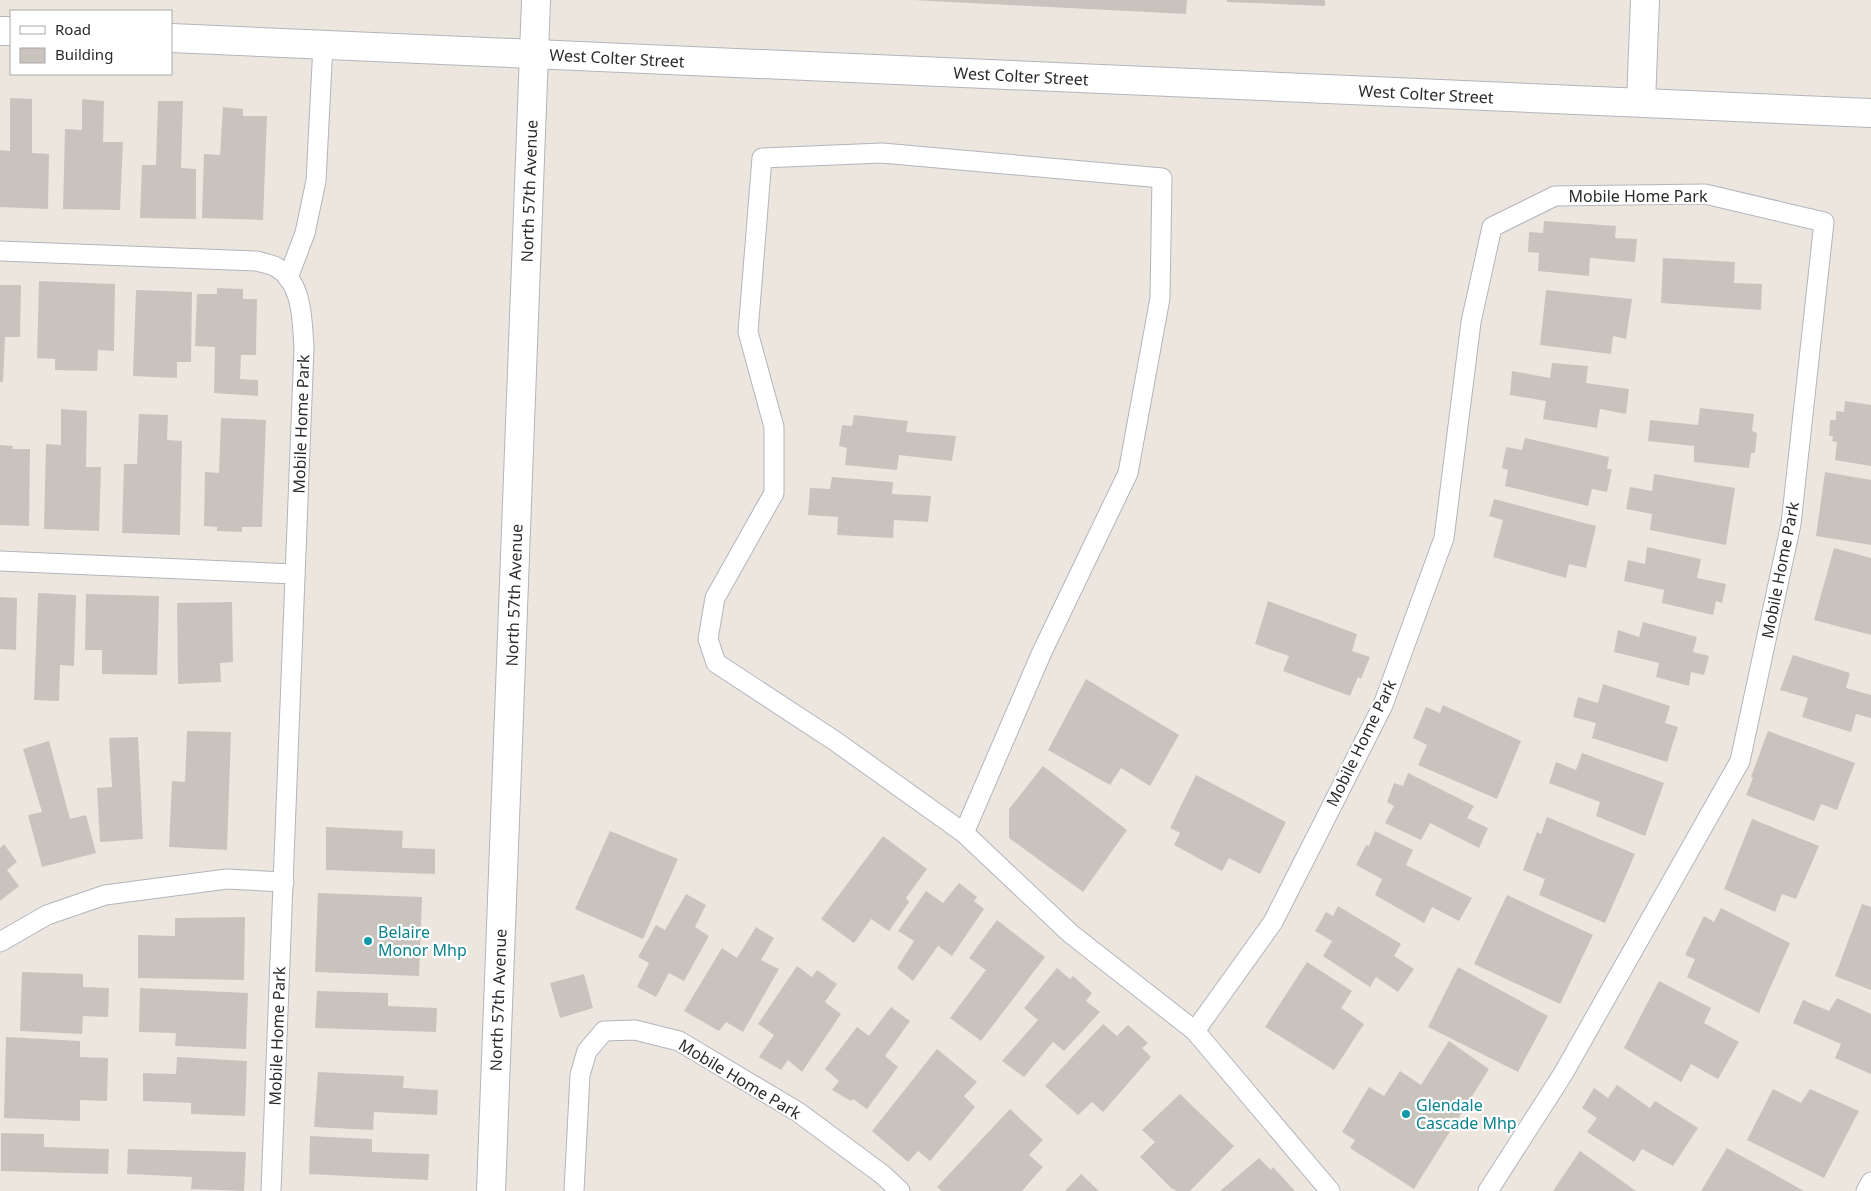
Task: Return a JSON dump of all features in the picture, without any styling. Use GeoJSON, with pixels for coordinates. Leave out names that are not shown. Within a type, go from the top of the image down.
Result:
{"type":"FeatureCollection","features":[{"type":"Feature","properties":{"kind":"street","name":"North 57th Avenue"},"geometry":{"type":"LineString","coordinates":[[491,1191],[536,0]]}},
{"type":"Feature","properties":{"kind":"street"},"geometry":{"type":"LineString","coordinates":[[1641,102],[1645,0]]}},
{"type":"Feature","properties":{"kind":"street","name":"West Colter Street"},"geometry":{"type":"LineString","coordinates":[[172,38],[1871,112]]}},
{"type":"Feature","properties":{"kind":"lane"},"geometry":{"type":"LineString","coordinates":[[288,278],[305,233],[316,180],[322,45]]}},
{"type":"Feature","properties":{"kind":"lane"},"geometry":{"type":"LineString","coordinates":[[964,833],[1042,652],[1128,473],[1160,298],[1162,178],[882,153],[762,158],[748,332],[774,427],[774,493],[715,598],[708,639],[716,663],[835,741],[964,833],[1071,934],[1195,1031],[1330,1191]]}},
{"type":"Feature","properties":{"kind":"lane","name":"Mobile Home Park"},"geometry":{"type":"LineString","coordinates":[[1195,1031],[1273,922],[1384,704],[1444,538],[1471,322],[1492,227],[1555,196],[1705,194],[1824,222],[1791,524],[1740,761],[1563,1074],[1488,1191]]}},
{"type":"Feature","properties":{"kind":"lane","name":"Mobile Home Park"},"geometry":{"type":"LineString","coordinates":[[0,251],[257,261],[276,267],[288,278],[300,300],[304,347],[271,1191]]}},
{"type":"Feature","properties":{"kind":"lane"},"geometry":{"type":"LineString","coordinates":[[0,561],[296,574]]}},
{"type":"Feature","properties":{"kind":"lane"},"geometry":{"type":"LineString","coordinates":[[0,942],[47,915],[105,895],[227,879],[284,882]]}},
{"type":"Feature","properties":{"kind":"lane","name":"Mobile Home Park"},"geometry":{"type":"LineString","coordinates":[[574,1191],[580,1075],[587,1051],[604,1031],[635,1030],[679,1041],[798,1112],[882,1175],[900,1191]]}},
{"type":"Feature","properties":{"kind":"lane"},"geometry":{"type":"LineString","coordinates":[[1866,1191],[1871,1182]]}},
{"type":"Feature","properties":{"kind":"building"},"geometry":{"type":"Polygon","coordinates":[[[913,0],[1187,0],[1186,14],[913,0]]]}},
{"type":"Feature","properties":{"kind":"building"},"geometry":{"type":"Polygon","coordinates":[[[1227,0],[1325,0],[1325,6],[1227,2],[1227,0]]]}},
{"type":"Feature","properties":{"kind":"building"},"geometry":{"type":"Polygon","coordinates":[[[10,98],[32,99],[32,153],[49,154],[48,209],[0,207],[0,150],[10,151],[10,98]]]}},
{"type":"Feature","properties":{"kind":"building"},"geometry":{"type":"Polygon","coordinates":[[[82,99],[104,101],[103,142],[123,142],[120,210],[63,209],[65,129],[82,130],[82,99]]]}},
{"type":"Feature","properties":{"kind":"building"},"geometry":{"type":"Polygon","coordinates":[[[158,101],[183,101],[181,168],[196,169],[196,219],[140,218],[142,165],[156,165],[158,101]]]}},
{"type":"Feature","properties":{"kind":"building"},"geometry":{"type":"Polygon","coordinates":[[[223,107],[243,109],[243,116],[267,116],[263,220],[202,218],[204,154],[220,155],[223,107]]]}},
{"type":"Feature","properties":{"kind":"building"},"geometry":{"type":"Polygon","coordinates":[[[1544,221],[1616,226],[1615,238],[1637,239],[1635,262],[1590,258],[1589,276],[1538,271],[1539,253],[1528,252],[1529,232],[1543,233],[1544,221]]]}},
{"type":"Feature","properties":{"kind":"building"},"geometry":{"type":"Polygon","coordinates":[[[1663,258],[1735,262],[1734,283],[1762,284],[1761,310],[1661,303],[1663,258]]]}},
{"type":"Feature","properties":{"kind":"building"},"geometry":{"type":"Polygon","coordinates":[[[39,281],[115,284],[114,351],[98,350],[97,371],[55,370],[55,359],[37,358],[39,281]]]}},
{"type":"Feature","properties":{"kind":"building"},"geometry":{"type":"Polygon","coordinates":[[[0,285],[21,285],[20,337],[5,337],[3,382],[0,382],[0,285]]]}},
{"type":"Feature","properties":{"kind":"building"},"geometry":{"type":"Polygon","coordinates":[[[217,288],[243,289],[243,299],[257,299],[256,355],[241,355],[240,379],[258,380],[258,396],[214,393],[215,347],[195,346],[197,294],[217,294],[217,288]]]}},
{"type":"Feature","properties":{"kind":"building"},"geometry":{"type":"Polygon","coordinates":[[[136,290],[192,292],[191,362],[177,362],[177,378],[133,376],[136,290]]]}},
{"type":"Feature","properties":{"kind":"building"},"geometry":{"type":"Polygon","coordinates":[[[1546,290],[1632,299],[1626,339],[1613,336],[1611,354],[1540,345],[1546,290]]]}},
{"type":"Feature","properties":{"kind":"building"},"geometry":{"type":"Polygon","coordinates":[[[1552,363],[1588,366],[1586,383],[1629,389],[1626,414],[1600,409],[1597,428],[1543,419],[1546,401],[1510,395],[1512,371],[1550,378],[1552,363]]]}},
{"type":"Feature","properties":{"kind":"building"},"geometry":{"type":"Polygon","coordinates":[[[1845,401],[1871,405],[1871,466],[1835,460],[1837,442],[1832,441],[1833,436],[1829,436],[1830,420],[1836,420],[1836,411],[1844,412],[1845,401]]]}},
{"type":"Feature","properties":{"kind":"building"},"geometry":{"type":"Polygon","coordinates":[[[1700,408],[1754,414],[1752,431],[1757,433],[1755,453],[1751,453],[1749,468],[1694,462],[1694,446],[1648,441],[1650,420],[1698,425],[1700,408]]]}},
{"type":"Feature","properties":{"kind":"building"},"geometry":{"type":"Polygon","coordinates":[[[61,409],[87,411],[86,467],[101,467],[99,531],[44,529],[46,444],[61,445],[61,409]]]}},
{"type":"Feature","properties":{"kind":"building"},"geometry":{"type":"Polygon","coordinates":[[[139,414],[168,415],[167,440],[182,441],[180,535],[122,533],[124,464],[137,464],[139,414]]]}},
{"type":"Feature","properties":{"kind":"building"},"geometry":{"type":"Polygon","coordinates":[[[854,415],[908,421],[906,432],[956,436],[952,461],[899,455],[897,470],[845,465],[847,448],[839,446],[842,425],[852,426],[854,415]]]}},
{"type":"Feature","properties":{"kind":"building"},"geometry":{"type":"Polygon","coordinates":[[[221,418],[266,420],[262,527],[242,527],[242,532],[217,531],[217,527],[204,526],[205,472],[219,473],[221,418]]]}},
{"type":"Feature","properties":{"kind":"building"},"geometry":{"type":"Polygon","coordinates":[[[1525,438],[1609,457],[1607,469],[1612,469],[1607,492],[1592,489],[1588,506],[1505,486],[1508,470],[1502,468],[1506,447],[1522,450],[1525,438]]]}},
{"type":"Feature","properties":{"kind":"building"},"geometry":{"type":"Polygon","coordinates":[[[0,445],[13,446],[12,449],[30,449],[29,526],[0,525],[0,445]]]}},
{"type":"Feature","properties":{"kind":"building"},"geometry":{"type":"Polygon","coordinates":[[[1825,472],[1871,480],[1871,545],[1816,536],[1825,472]]]}},
{"type":"Feature","properties":{"kind":"building"},"geometry":{"type":"Polygon","coordinates":[[[1654,474],[1735,488],[1726,545],[1650,530],[1652,514],[1626,509],[1630,487],[1652,491],[1654,474]]]}},
{"type":"Feature","properties":{"kind":"building"},"geometry":{"type":"Polygon","coordinates":[[[832,477],[893,482],[892,494],[931,496],[928,522],[894,520],[893,538],[837,535],[838,517],[808,515],[810,488],[830,489],[832,477]]]}},
{"type":"Feature","properties":{"kind":"building"},"geometry":{"type":"Polygon","coordinates":[[[1494,499],[1596,526],[1586,568],[1569,564],[1566,578],[1493,557],[1503,520],[1489,516],[1494,499]]]}},
{"type":"Feature","properties":{"kind":"building"},"geometry":{"type":"Polygon","coordinates":[[[1647,547],[1701,559],[1697,578],[1726,584],[1722,603],[1716,601],[1713,615],[1662,603],[1664,590],[1624,581],[1628,560],[1645,564],[1647,547]]]}},
{"type":"Feature","properties":{"kind":"building"},"geometry":{"type":"Polygon","coordinates":[[[1834,548],[1871,558],[1871,635],[1814,620],[1834,548]]]}},
{"type":"Feature","properties":{"kind":"building"},"geometry":{"type":"Polygon","coordinates":[[[38,593],[76,595],[74,666],[60,665],[59,701],[34,700],[38,593]]]}},
{"type":"Feature","properties":{"kind":"building"},"geometry":{"type":"Polygon","coordinates":[[[86,594],[159,596],[157,675],[102,674],[102,650],[85,650],[86,594]]]}},
{"type":"Feature","properties":{"kind":"building"},"geometry":{"type":"Polygon","coordinates":[[[0,597],[17,598],[16,650],[0,649],[0,597]]]}},
{"type":"Feature","properties":{"kind":"building"},"geometry":{"type":"Polygon","coordinates":[[[1268,601],[1357,634],[1352,651],[1370,657],[1361,679],[1358,677],[1350,696],[1283,671],[1289,656],[1255,644],[1268,601]]]}},
{"type":"Feature","properties":{"kind":"building"},"geometry":{"type":"Polygon","coordinates":[[[232,602],[233,662],[220,663],[221,682],[178,684],[177,603],[232,602]]]}},
{"type":"Feature","properties":{"kind":"building"},"geometry":{"type":"Polygon","coordinates":[[[1643,622],[1697,637],[1693,652],[1709,656],[1704,675],[1691,672],[1689,686],[1656,677],[1659,663],[1614,652],[1618,630],[1639,637],[1643,622]]]}},
{"type":"Feature","properties":{"kind":"building"},"geometry":{"type":"Polygon","coordinates":[[[1793,655],[1850,673],[1846,688],[1871,695],[1871,718],[1856,714],[1851,732],[1802,717],[1808,698],[1780,690],[1793,655]]]}},
{"type":"Feature","properties":{"kind":"building"},"geometry":{"type":"Polygon","coordinates":[[[1086,679],[1179,735],[1150,786],[1121,768],[1110,785],[1048,750],[1086,679]]]}},
{"type":"Feature","properties":{"kind":"building"},"geometry":{"type":"Polygon","coordinates":[[[1603,684],[1670,706],[1665,723],[1678,727],[1667,762],[1592,738],[1596,723],[1573,717],[1578,697],[1598,703],[1603,684]]]}},
{"type":"Feature","properties":{"kind":"building"},"geometry":{"type":"Polygon","coordinates":[[[1443,705],[1521,741],[1497,799],[1418,765],[1427,745],[1413,738],[1426,707],[1440,713],[1443,705]]]}},
{"type":"Feature","properties":{"kind":"building"},"geometry":{"type":"Polygon","coordinates":[[[187,731],[231,732],[227,850],[169,847],[172,781],[185,782],[187,731]]]}},
{"type":"Feature","properties":{"kind":"building"},"geometry":{"type":"Polygon","coordinates":[[[1768,731],[1855,763],[1837,810],[1821,804],[1814,821],[1746,795],[1768,731]]]}},
{"type":"Feature","properties":{"kind":"building"},"geometry":{"type":"Polygon","coordinates":[[[138,737],[143,839],[100,842],[97,788],[112,787],[109,738],[138,737]]]}},
{"type":"Feature","properties":{"kind":"building"},"geometry":{"type":"Polygon","coordinates":[[[49,741],[70,819],[86,815],[96,853],[42,867],[28,815],[42,812],[23,749],[49,741]]]}},
{"type":"Feature","properties":{"kind":"building"},"geometry":{"type":"Polygon","coordinates":[[[1582,753],[1664,783],[1645,836],[1596,816],[1600,802],[1549,783],[1556,762],[1576,770],[1582,753]]]}},
{"type":"Feature","properties":{"kind":"building"},"geometry":{"type":"Polygon","coordinates":[[[1043,766],[1127,830],[1083,892],[1009,838],[1009,809],[1043,766]]]}},
{"type":"Feature","properties":{"kind":"building"},"geometry":{"type":"Polygon","coordinates":[[[1408,773],[1474,806],[1467,818],[1488,828],[1479,848],[1430,823],[1421,840],[1385,823],[1394,806],[1387,802],[1394,783],[1403,786],[1408,773]]]}},
{"type":"Feature","properties":{"kind":"building"},"geometry":{"type":"Polygon","coordinates":[[[1196,775],[1286,822],[1260,874],[1229,858],[1222,871],[1174,845],[1180,833],[1170,828],[1196,775]]]}},
{"type":"Feature","properties":{"kind":"building"},"geometry":{"type":"Polygon","coordinates":[[[1547,817],[1635,854],[1605,923],[1539,895],[1545,879],[1523,870],[1537,832],[1541,834],[1547,817]]]}},
{"type":"Feature","properties":{"kind":"building"},"geometry":{"type":"Polygon","coordinates":[[[1752,819],[1819,846],[1796,899],[1782,894],[1775,912],[1724,889],[1752,819]]]}},
{"type":"Feature","properties":{"kind":"building","name":"Belaire Monor Mhp"},"geometry":{"type":"Polygon","coordinates":[[[326,827],[403,831],[402,848],[435,849],[435,874],[326,870],[326,827]]]}},
{"type":"Feature","properties":{"kind":"building"},"geometry":{"type":"Polygon","coordinates":[[[610,831],[678,859],[643,939],[575,909],[610,831]]]}},
{"type":"Feature","properties":{"kind":"building"},"geometry":{"type":"Polygon","coordinates":[[[1375,831],[1413,850],[1406,865],[1472,898],[1459,921],[1432,907],[1424,923],[1375,895],[1382,879],[1356,865],[1366,845],[1369,846],[1375,831]]]}},
{"type":"Feature","properties":{"kind":"building"},"geometry":{"type":"Polygon","coordinates":[[[883,836],[927,869],[906,898],[909,902],[889,931],[871,919],[854,943],[821,919],[883,836]]]}},
{"type":"Feature","properties":{"kind":"building"},"geometry":{"type":"Polygon","coordinates":[[[4,844],[17,862],[7,870],[19,886],[0,901],[0,848],[4,844]]]}},
{"type":"Feature","properties":{"kind":"building"},"geometry":{"type":"Polygon","coordinates":[[[959,883],[977,897],[974,901],[984,909],[952,956],[938,946],[913,981],[897,968],[914,941],[898,931],[926,891],[943,903],[959,883]]]}},
{"type":"Feature","properties":{"kind":"building","name":"Belaire Monor Mhp"},"geometry":{"type":"Polygon","coordinates":[[[318,893],[422,897],[419,976],[315,972],[318,893]]]}},
{"type":"Feature","properties":{"kind":"building"},"geometry":{"type":"Polygon","coordinates":[[[686,894],[706,905],[695,927],[709,936],[684,981],[669,973],[656,997],[637,987],[649,963],[638,957],[656,925],[665,930],[686,894]]]}},
{"type":"Feature","properties":{"kind":"building"},"geometry":{"type":"Polygon","coordinates":[[[1507,895],[1593,935],[1560,1004],[1474,964],[1507,895]]]}},
{"type":"Feature","properties":{"kind":"building"},"geometry":{"type":"Polygon","coordinates":[[[1862,904],[1871,907],[1871,990],[1835,976],[1862,904]]]}},
{"type":"Feature","properties":{"kind":"building"},"geometry":{"type":"Polygon","coordinates":[[[1338,906],[1401,944],[1394,956],[1414,969],[1398,992],[1376,977],[1370,987],[1323,956],[1332,941],[1315,931],[1326,912],[1333,916],[1338,906]]]}},
{"type":"Feature","properties":{"kind":"building"},"geometry":{"type":"Polygon","coordinates":[[[1721,908],[1790,943],[1759,1013],[1687,977],[1695,959],[1685,955],[1704,916],[1714,922],[1721,908]]]}},
{"type":"Feature","properties":{"kind":"building"},"geometry":{"type":"Polygon","coordinates":[[[245,917],[244,980],[138,978],[138,935],[175,936],[175,918],[245,917]]]}},
{"type":"Feature","properties":{"kind":"building"},"geometry":{"type":"Polygon","coordinates":[[[997,920],[1045,957],[981,1041],[950,1018],[986,970],[969,958],[997,920]]]}},
{"type":"Feature","properties":{"kind":"building"},"geometry":{"type":"Polygon","coordinates":[[[756,927],[774,938],[761,960],[779,969],[743,1032],[726,1022],[719,1031],[684,1011],[722,948],[737,958],[756,927]]]}},
{"type":"Feature","properties":{"kind":"building"},"geometry":{"type":"Polygon","coordinates":[[[1307,962],[1352,991],[1341,1008],[1364,1024],[1334,1070],[1265,1027],[1307,962]]]}},
{"type":"Feature","properties":{"kind":"building"},"geometry":{"type":"Polygon","coordinates":[[[797,966],[812,977],[817,970],[837,984],[825,1002],[841,1014],[802,1072],[788,1060],[781,1070],[759,1057],[774,1035],[758,1024],[797,966]]]}},
{"type":"Feature","properties":{"kind":"building","name":"Glendale Cascade Mhp"},"geometry":{"type":"Polygon","coordinates":[[[1458,967],[1548,1016],[1518,1072],[1428,1027],[1458,967]]]}},
{"type":"Feature","properties":{"kind":"building"},"geometry":{"type":"Polygon","coordinates":[[[1057,968],[1070,979],[1073,976],[1092,993],[1086,1001],[1100,1012],[1064,1051],[1053,1042],[1024,1077],[1002,1061],[1038,1020],[1024,1008],[1057,968]]]}},
{"type":"Feature","properties":{"kind":"building"},"geometry":{"type":"Polygon","coordinates":[[[22,972],[83,974],[83,987],[109,988],[108,1017],[83,1016],[82,1034],[20,1031],[22,972]]]}},
{"type":"Feature","properties":{"kind":"building"},"geometry":{"type":"Polygon","coordinates":[[[584,974],[593,1008],[560,1018],[550,983],[584,974]]]}},
{"type":"Feature","properties":{"kind":"building"},"geometry":{"type":"Polygon","coordinates":[[[1659,981],[1711,1008],[1704,1023],[1739,1042],[1718,1079],[1691,1064],[1681,1082],[1624,1048],[1659,981]]]}},
{"type":"Feature","properties":{"kind":"building"},"geometry":{"type":"Polygon","coordinates":[[[140,988],[248,993],[246,1049],[175,1046],[176,1033],[139,1032],[140,988]]]}},
{"type":"Feature","properties":{"kind":"building","name":"Belaire Monor Mhp"},"geometry":{"type":"Polygon","coordinates":[[[317,991],[388,993],[388,1006],[437,1008],[436,1032],[315,1028],[317,991]]]}},
{"type":"Feature","properties":{"kind":"building"},"geometry":{"type":"Polygon","coordinates":[[[1837,998],[1871,1014],[1871,1074],[1835,1058],[1841,1044],[1793,1023],[1803,1000],[1829,1011],[1837,998]]]}},
{"type":"Feature","properties":{"kind":"building"},"geometry":{"type":"Polygon","coordinates":[[[891,1007],[910,1021],[885,1056],[898,1067],[867,1109],[853,1099],[851,1101],[832,1090],[839,1081],[825,1069],[857,1027],[869,1036],[891,1007]]]}},
{"type":"Feature","properties":{"kind":"building"},"geometry":{"type":"Polygon","coordinates":[[[1103,1024],[1117,1036],[1128,1025],[1148,1043],[1142,1048],[1151,1057],[1103,1112],[1092,1102],[1078,1115],[1045,1086],[1103,1024]]]}},
{"type":"Feature","properties":{"kind":"building"},"geometry":{"type":"Polygon","coordinates":[[[6,1037],[80,1041],[80,1057],[108,1058],[107,1101],[80,1100],[80,1121],[4,1118],[6,1037]]]}},
{"type":"Feature","properties":{"kind":"building","name":"Glendale Cascade Mhp"},"geometry":{"type":"Polygon","coordinates":[[[1449,1041],[1489,1069],[1414,1189],[1350,1148],[1355,1140],[1342,1132],[1369,1087],[1384,1096],[1400,1071],[1421,1085],[1449,1041]]]}},
{"type":"Feature","properties":{"kind":"building"},"geometry":{"type":"Polygon","coordinates":[[[937,1049],[977,1082],[964,1096],[975,1107],[930,1161],[918,1151],[908,1162],[872,1131],[937,1049]]]}},
{"type":"Feature","properties":{"kind":"building"},"geometry":{"type":"Polygon","coordinates":[[[177,1057],[247,1061],[245,1116],[191,1114],[191,1103],[143,1101],[143,1073],[176,1074],[177,1057]]]}},
{"type":"Feature","properties":{"kind":"building"},"geometry":{"type":"Polygon","coordinates":[[[318,1072],[404,1076],[403,1088],[438,1090],[437,1115],[374,1112],[373,1130],[314,1127],[318,1072]]]}},
{"type":"Feature","properties":{"kind":"building"},"geometry":{"type":"Polygon","coordinates":[[[1617,1085],[1650,1108],[1655,1101],[1698,1128],[1673,1166],[1642,1149],[1634,1162],[1587,1132],[1597,1118],[1582,1108],[1594,1088],[1608,1098],[1617,1085]]]}},
{"type":"Feature","properties":{"kind":"building"},"geometry":{"type":"Polygon","coordinates":[[[1773,1089],[1801,1103],[1810,1089],[1859,1111],[1824,1178],[1747,1140],[1773,1089]]]}},
{"type":"Feature","properties":{"kind":"building"},"geometry":{"type":"Polygon","coordinates":[[[1180,1094],[1234,1146],[1190,1191],[1177,1191],[1171,1188],[1140,1157],[1155,1142],[1142,1130],[1180,1094]]]}},
{"type":"Feature","properties":{"kind":"building"},"geometry":{"type":"Polygon","coordinates":[[[1010,1109],[1043,1140],[1029,1155],[1043,1167],[1022,1191],[942,1191],[937,1187],[1010,1109]]]}},
{"type":"Feature","properties":{"kind":"building"},"geometry":{"type":"Polygon","coordinates":[[[1,1133],[44,1134],[44,1147],[109,1149],[108,1174],[1,1171],[1,1133]]]}},
{"type":"Feature","properties":{"kind":"building"},"geometry":{"type":"Polygon","coordinates":[[[310,1136],[372,1139],[372,1152],[429,1154],[428,1180],[309,1174],[310,1136]]]}},
{"type":"Feature","properties":{"kind":"building"},"geometry":{"type":"Polygon","coordinates":[[[1727,1148],[1804,1191],[1701,1191],[1727,1148]]]}},
{"type":"Feature","properties":{"kind":"building"},"geometry":{"type":"Polygon","coordinates":[[[128,1149],[246,1152],[244,1191],[191,1189],[192,1177],[127,1174],[128,1149]]]}},
{"type":"Feature","properties":{"kind":"building"},"geometry":{"type":"Polygon","coordinates":[[[1580,1151],[1636,1191],[1553,1191],[1580,1151]]]}},
{"type":"Feature","properties":{"kind":"building"},"geometry":{"type":"Polygon","coordinates":[[[1259,1158],[1271,1170],[1273,1167],[1295,1191],[1220,1191],[1259,1158]]]}},
{"type":"Feature","properties":{"kind":"building"},"geometry":{"type":"Polygon","coordinates":[[[1081,1174],[1099,1191],[1065,1191],[1081,1174]]]}},
{"type":"Feature","properties":{"kind":"place","name":"Belaire Monor Mhp"},"geometry":{"type":"Point","coordinates":[368,941]}},
{"type":"Feature","properties":{"kind":"place","name":"Glendale Cascade Mhp"},"geometry":{"type":"Point","coordinates":[1406,1114]}}]}
